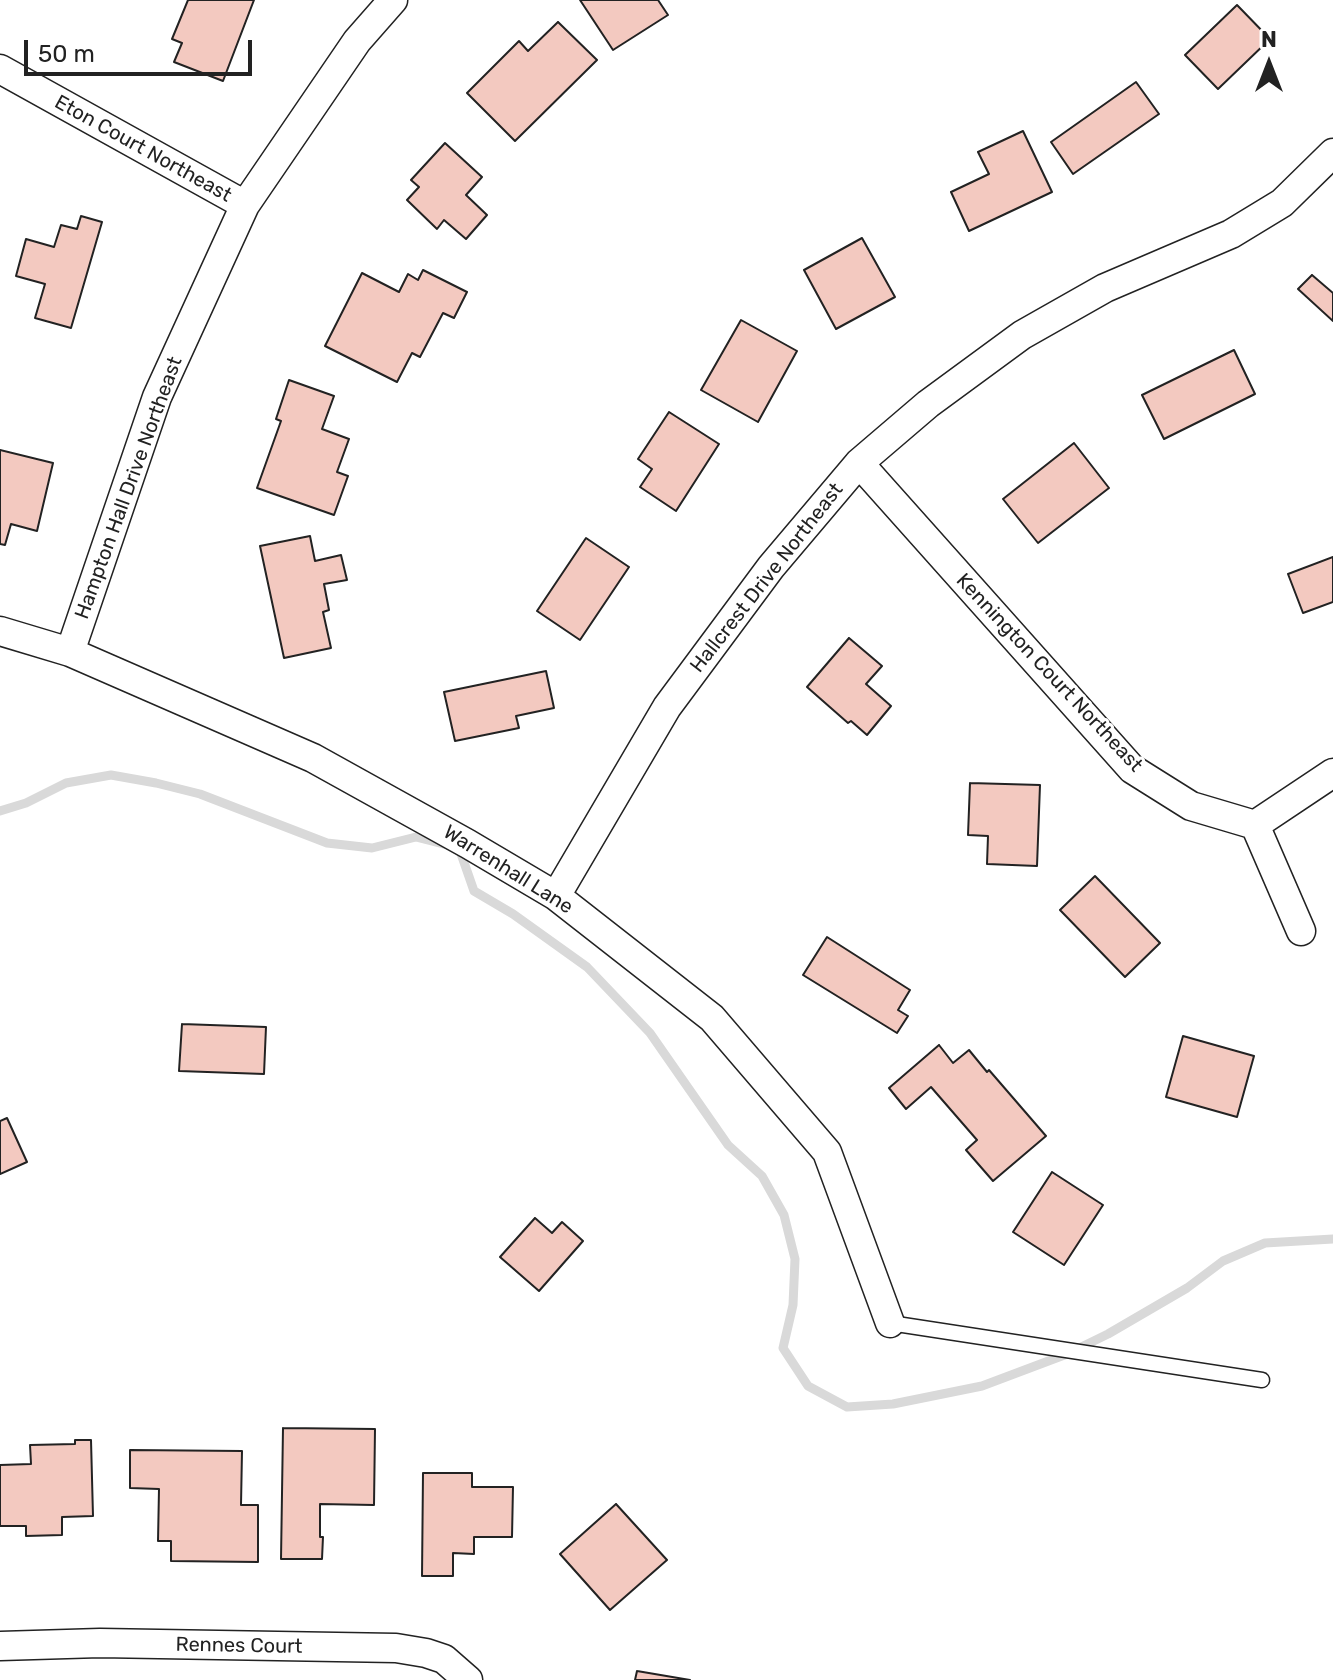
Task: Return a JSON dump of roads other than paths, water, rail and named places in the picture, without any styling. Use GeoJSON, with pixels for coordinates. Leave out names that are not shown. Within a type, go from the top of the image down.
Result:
{"type":"FeatureCollection","features":[{"type":"Feature","properties":{"kind":"street","name":"Hampton Hall Drive Northeast"},"geometry":{"type":"LineString","coordinates":[[70,652],[157,397],[245,205],[357,41],[393,0]]}},
{"type":"Feature","properties":{"kind":"street","name":"Eton Court Northeast"},"geometry":{"type":"LineString","coordinates":[[0,69],[245,205]]}},
{"type":"Feature","properties":{"kind":"street","name":"Hallcrest Drive Northeast"},"geometry":{"type":"LineString","coordinates":[[556,896],[667,707],[771,567],[859,463],[928,404],[1022,335],[1105,288],[1231,234],[1282,203],[1333,153]]}},
{"type":"Feature","properties":{"kind":"street","name":"Kennington Court Northeast"},"geometry":{"type":"LineString","coordinates":[[859,463],[1132,769],[1191,806],[1255,825]]}},
{"type":"Feature","properties":{"kind":"street","name":"Warrenhall Lane"},"geometry":{"type":"LineString","coordinates":[[0,631],[70,652],[313,758],[556,896],[712,1018],[827,1152],[890,1323]]}},
{"type":"Feature","properties":{"kind":"street"},"geometry":{"type":"LineString","coordinates":[[1301,931],[1255,825],[1333,773]]}},
{"type":"Feature","properties":{"kind":"street","name":"Rennes Court"},"geometry":{"type":"LineString","coordinates":[[0,1646],[100,1643],[410,1649],[444,1659],[468,1680]]}},
{"type":"Feature","properties":{"kind":"lane"},"geometry":{"type":"LineString","coordinates":[[890,1323],[1262,1380]]}},
{"type":"Feature","properties":{"kind":"waterway"},"geometry":{"type":"LineString","coordinates":[[0,811],[26,803],[66,783],[111,775],[200,794],[327,843],[372,848],[416,837],[459,848],[474,891],[513,914],[587,967],[650,1033],[728,1145],[762,1176],[784,1215],[795,1259],[793,1305],[783,1348],[808,1386],[847,1407],[893,1404],[982,1386],[1067,1354],[1108,1334],[1187,1288],[1223,1261],[1265,1243],[1333,1239]]}}]}
